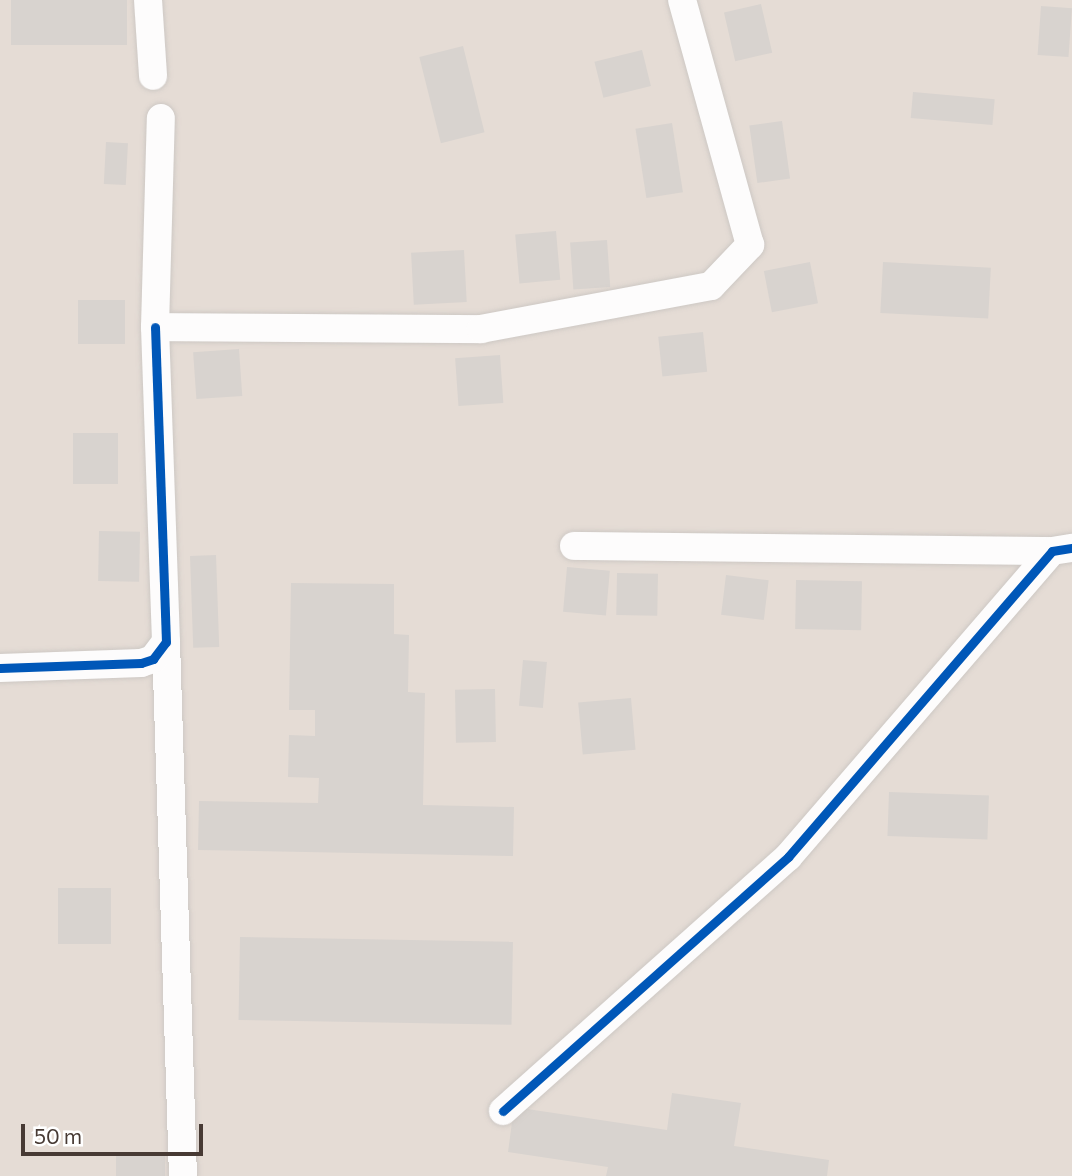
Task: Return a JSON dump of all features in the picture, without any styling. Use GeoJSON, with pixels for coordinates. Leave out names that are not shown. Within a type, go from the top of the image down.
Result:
{"type":"FeatureCollection","features":[{"type":"Feature","properties":{"kind":"street"},"geometry":{"type":"LineString","coordinates":[[148,0],[153,76]]}},
{"type":"Feature","properties":{"kind":"street"},"geometry":{"type":"LineString","coordinates":[[155,327],[481,329],[711,286],[750,244],[682,0]]}},
{"type":"Feature","properties":{"kind":"street"},"geometry":{"type":"LineString","coordinates":[[161,118],[155,327],[183,1176]]}},
{"type":"Feature","properties":{"kind":"street"},"geometry":{"type":"LineString","coordinates":[[574,546],[1062,550]]}},
{"type":"Feature","properties":{"kind":"street"},"geometry":{"type":"LineString","coordinates":[[503,1111],[788,857],[1062,550]]}},
{"type":"Feature","properties":{"kind":"street"},"geometry":{"type":"LineString","coordinates":[[0,668],[141,663],[153,659],[166,642]]}},
{"type":"Feature","properties":{"kind":"shaded area"},"geometry":{"type":"Polygon","coordinates":[[[0,0],[1072,0],[1072,1176],[0,1176],[0,0]]]}},
{"type":"Feature","properties":{"kind":"building"},"geometry":{"type":"Polygon","coordinates":[[[11,0],[127,0],[127,45],[11,45],[11,0]]]}},
{"type":"Feature","properties":{"kind":"building"},"geometry":{"type":"Polygon","coordinates":[[[761,4],[772,53],[735,61],[724,13],[761,4]]]}},
{"type":"Feature","properties":{"kind":"building"},"geometry":{"type":"Polygon","coordinates":[[[1041,6],[1072,8],[1069,57],[1038,55],[1041,6]]]}},
{"type":"Feature","properties":{"kind":"building"},"geometry":{"type":"Polygon","coordinates":[[[463,46],[485,132],[441,143],[419,57],[463,46]]]}},
{"type":"Feature","properties":{"kind":"building"},"geometry":{"type":"Polygon","coordinates":[[[642,50],[651,86],[603,98],[594,62],[642,50]]]}},
{"type":"Feature","properties":{"kind":"building"},"geometry":{"type":"Polygon","coordinates":[[[913,92],[995,99],[992,125],[911,118],[913,92]]]}},
{"type":"Feature","properties":{"kind":"building"},"geometry":{"type":"Polygon","coordinates":[[[782,121],[790,178],[757,183],[749,126],[782,121]]]}},
{"type":"Feature","properties":{"kind":"building"},"geometry":{"type":"Polygon","coordinates":[[[672,123],[683,192],[646,198],[635,129],[672,123]]]}},
{"type":"Feature","properties":{"kind":"building"},"geometry":{"type":"Polygon","coordinates":[[[106,142],[128,143],[126,185],[104,184],[106,142]]]}},
{"type":"Feature","properties":{"kind":"building"},"geometry":{"type":"Polygon","coordinates":[[[556,231],[560,280],[519,283],[515,235],[556,231]]]}},
{"type":"Feature","properties":{"kind":"building"},"geometry":{"type":"Polygon","coordinates":[[[607,240],[610,287],[573,289],[570,243],[607,240]]]}},
{"type":"Feature","properties":{"kind":"building"},"geometry":{"type":"Polygon","coordinates":[[[464,250],[467,302],[414,305],[411,253],[464,250]]]}},
{"type":"Feature","properties":{"kind":"building"},"geometry":{"type":"Polygon","coordinates":[[[810,262],[818,303],[772,312],[764,271],[810,262]]]}},
{"type":"Feature","properties":{"kind":"building"},"geometry":{"type":"Polygon","coordinates":[[[883,262],[991,268],[988,319],[880,313],[883,262]]]}},
{"type":"Feature","properties":{"kind":"building"},"geometry":{"type":"Polygon","coordinates":[[[78,300],[125,300],[125,344],[78,344],[78,300]]]}},
{"type":"Feature","properties":{"kind":"building"},"geometry":{"type":"Polygon","coordinates":[[[703,332],[707,372],[662,376],[658,337],[703,332]]]}},
{"type":"Feature","properties":{"kind":"building"},"geometry":{"type":"Polygon","coordinates":[[[239,349],[242,396],[196,399],[193,352],[239,349]]]}},
{"type":"Feature","properties":{"kind":"building"},"geometry":{"type":"Polygon","coordinates":[[[500,355],[503,403],[458,406],[455,358],[500,355]]]}},
{"type":"Feature","properties":{"kind":"building"},"geometry":{"type":"Polygon","coordinates":[[[73,433],[118,433],[118,484],[73,484],[73,433]]]}},
{"type":"Feature","properties":{"kind":"building"},"geometry":{"type":"Polygon","coordinates":[[[99,531],[140,532],[139,582],[98,581],[99,531]]]}},
{"type":"Feature","properties":{"kind":"building"},"geometry":{"type":"Polygon","coordinates":[[[216,555],[219,647],[193,648],[190,556],[216,555]]]}},
{"type":"Feature","properties":{"kind":"building"},"geometry":{"type":"Polygon","coordinates":[[[567,567],[610,571],[606,616],[563,612],[567,567]]]}},
{"type":"Feature","properties":{"kind":"building"},"geometry":{"type":"Polygon","coordinates":[[[617,573],[658,574],[657,616],[616,615],[617,573]]]}},
{"type":"Feature","properties":{"kind":"building"},"geometry":{"type":"Polygon","coordinates":[[[726,575],[769,580],[764,620],[721,615],[726,575]]]}},
{"type":"Feature","properties":{"kind":"building"},"geometry":{"type":"Polygon","coordinates":[[[796,580],[862,581],[861,630],[795,629],[796,580]]]}},
{"type":"Feature","properties":{"kind":"building"},"geometry":{"type":"Polygon","coordinates":[[[291,583],[394,584],[394,634],[409,635],[408,692],[425,693],[423,805],[514,807],[513,856],[198,850],[199,801],[318,803],[319,778],[288,777],[289,735],[315,736],[315,710],[289,710],[291,583]]]}},
{"type":"Feature","properties":{"kind":"building"},"geometry":{"type":"Polygon","coordinates":[[[523,660],[547,662],[543,708],[519,706],[523,660]]]}},
{"type":"Feature","properties":{"kind":"building"},"geometry":{"type":"Polygon","coordinates":[[[495,689],[496,742],[456,743],[455,690],[495,689]]]}},
{"type":"Feature","properties":{"kind":"building"},"geometry":{"type":"Polygon","coordinates":[[[631,698],[636,750],[583,754],[578,703],[631,698]]]}},
{"type":"Feature","properties":{"kind":"building"},"geometry":{"type":"Polygon","coordinates":[[[889,792],[989,795],[987,839],[887,836],[889,792]]]}},
{"type":"Feature","properties":{"kind":"building"},"geometry":{"type":"Polygon","coordinates":[[[58,888],[111,888],[111,944],[58,944],[58,888]]]}},
{"type":"Feature","properties":{"kind":"building"},"geometry":{"type":"Polygon","coordinates":[[[240,937],[513,942],[512,1025],[239,1020],[240,937]]]}},
{"type":"Feature","properties":{"kind":"building"},"geometry":{"type":"Polygon","coordinates":[[[672,1093],[741,1103],[734,1146],[829,1160],[827,1176],[606,1176],[608,1167],[508,1152],[514,1107],[667,1130],[672,1093]]]}},
{"type":"Feature","properties":{"kind":"building"},"geometry":{"type":"Polygon","coordinates":[[[116,1155],[165,1155],[165,1176],[116,1176],[116,1155]]]}},
{"type":"Feature","properties":{"kind":"cycle path"},"geometry":{"type":"LineString","coordinates":[[0,668],[141,663],[153,659],[166,642],[155,327]]}},
{"type":"Feature","properties":{"kind":"cycle path"},"geometry":{"type":"LineString","coordinates":[[503,1111],[788,857],[1052,551],[1072,548]]}}]}
